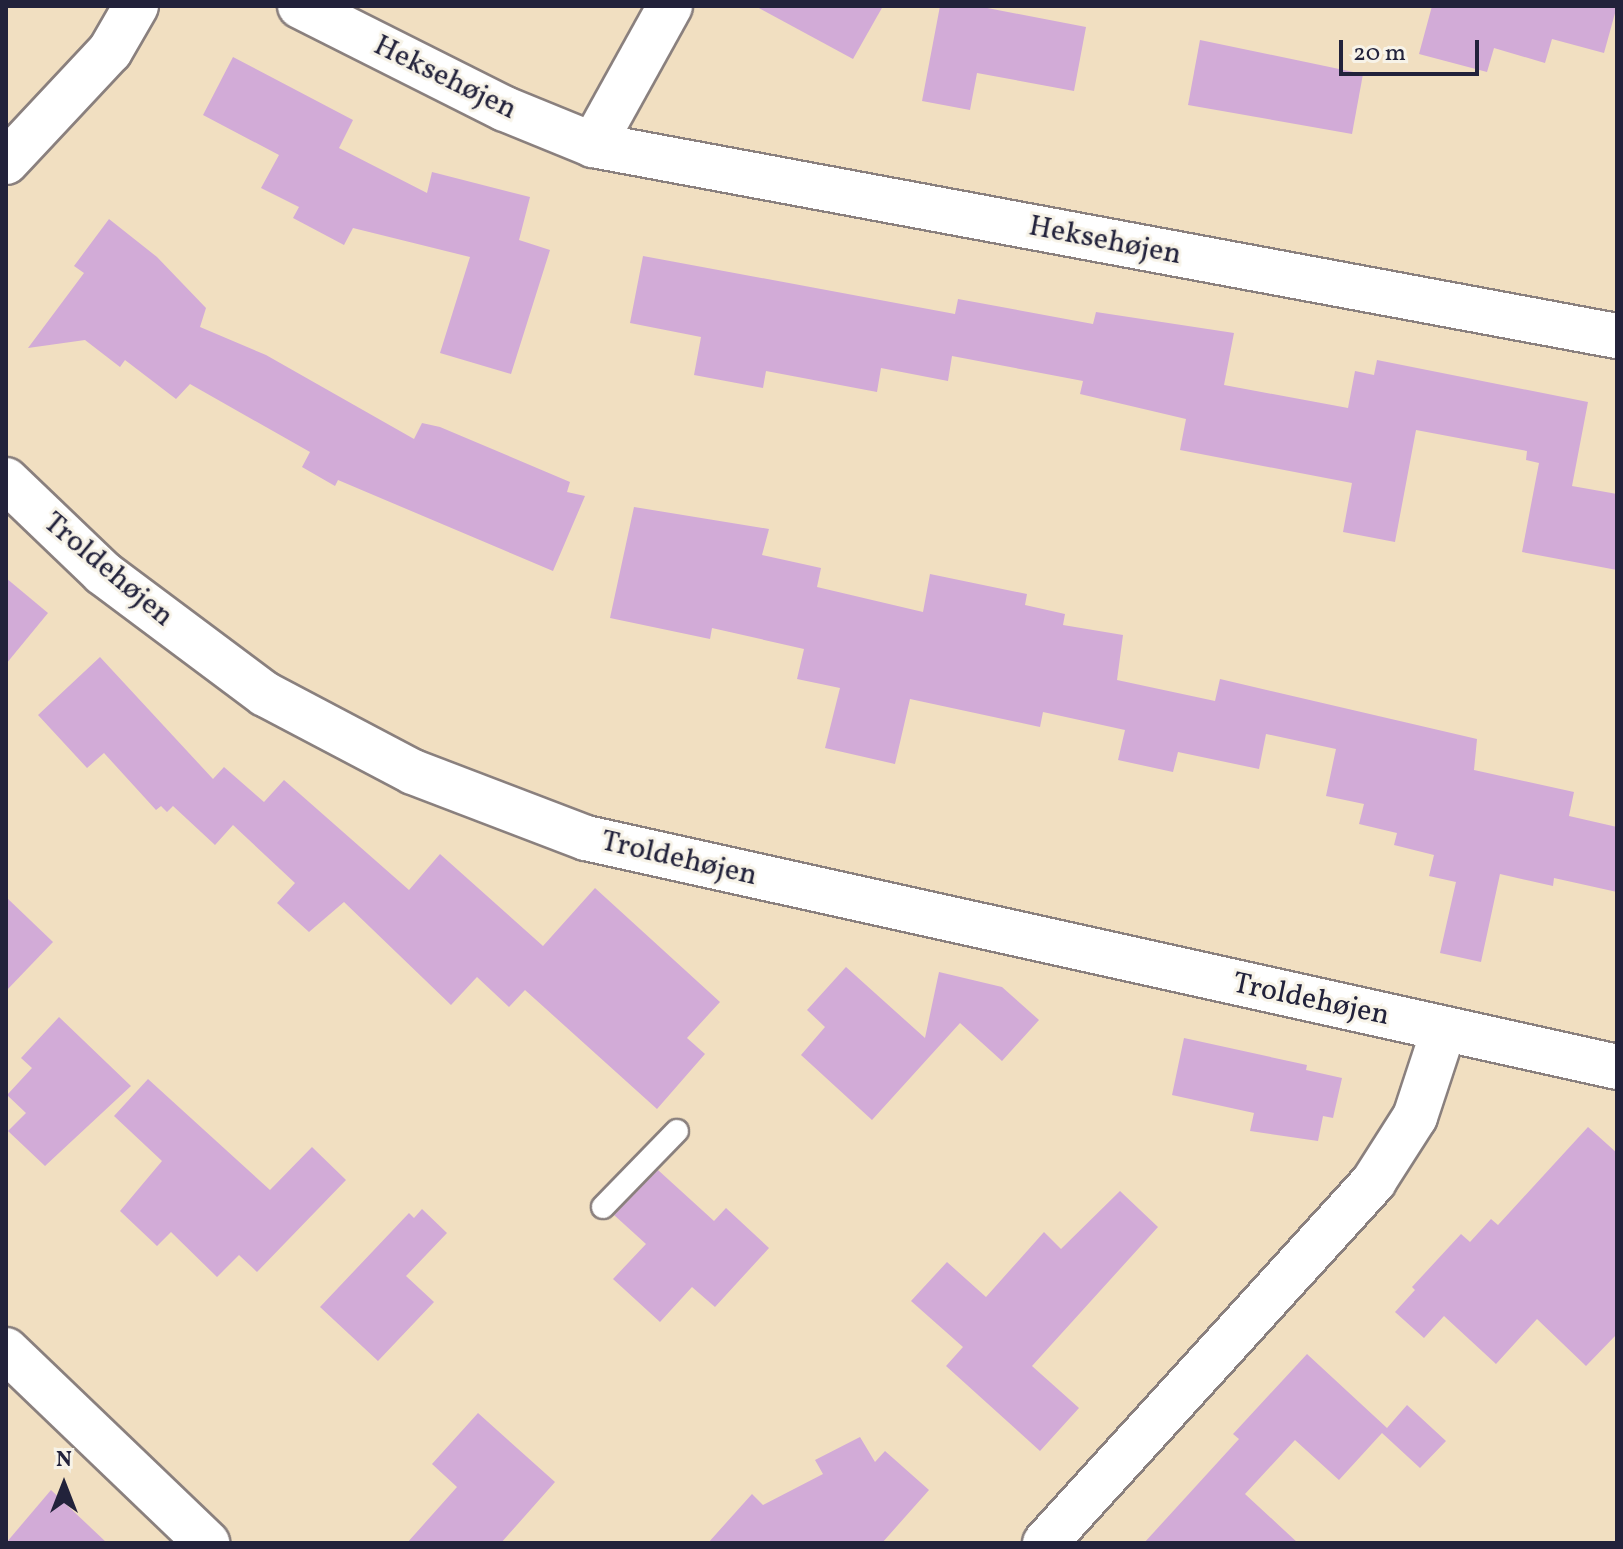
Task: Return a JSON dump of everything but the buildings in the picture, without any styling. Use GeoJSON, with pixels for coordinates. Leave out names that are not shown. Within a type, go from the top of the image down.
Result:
{"type":"FeatureCollection","features":[{"type":"Feature","properties":{"kind":"street"},"geometry":{"type":"LineString","coordinates":[[6,162],[110,51],[136,6]]}},
{"type":"Feature","properties":{"kind":"street","name":"Heksehøjen"},"geometry":{"type":"LineString","coordinates":[[300,6],[505,109],[593,145],[1617,336]]}},
{"type":"Feature","properties":{"kind":"street"},"geometry":{"type":"LineString","coordinates":[[593,145],[670,6]]}},
{"type":"Feature","properties":{"kind":"street","name":"Troldehøjen"},"geometry":{"type":"LineString","coordinates":[[6,480],[103,573],[265,694],[413,772],[586,838],[1617,1067]]}},
{"type":"Feature","properties":{"kind":"street"},"geometry":{"type":"LineString","coordinates":[[1045,1543],[1374,1181],[1415,1117],[1444,1029]]}},
{"type":"Feature","properties":{"kind":"street"},"geometry":{"type":"LineString","coordinates":[[6,1350],[207,1543]]}},
{"type":"Feature","properties":{"kind":"lane"},"geometry":{"type":"LineString","coordinates":[[603,1207],[677,1131]]}}]}
